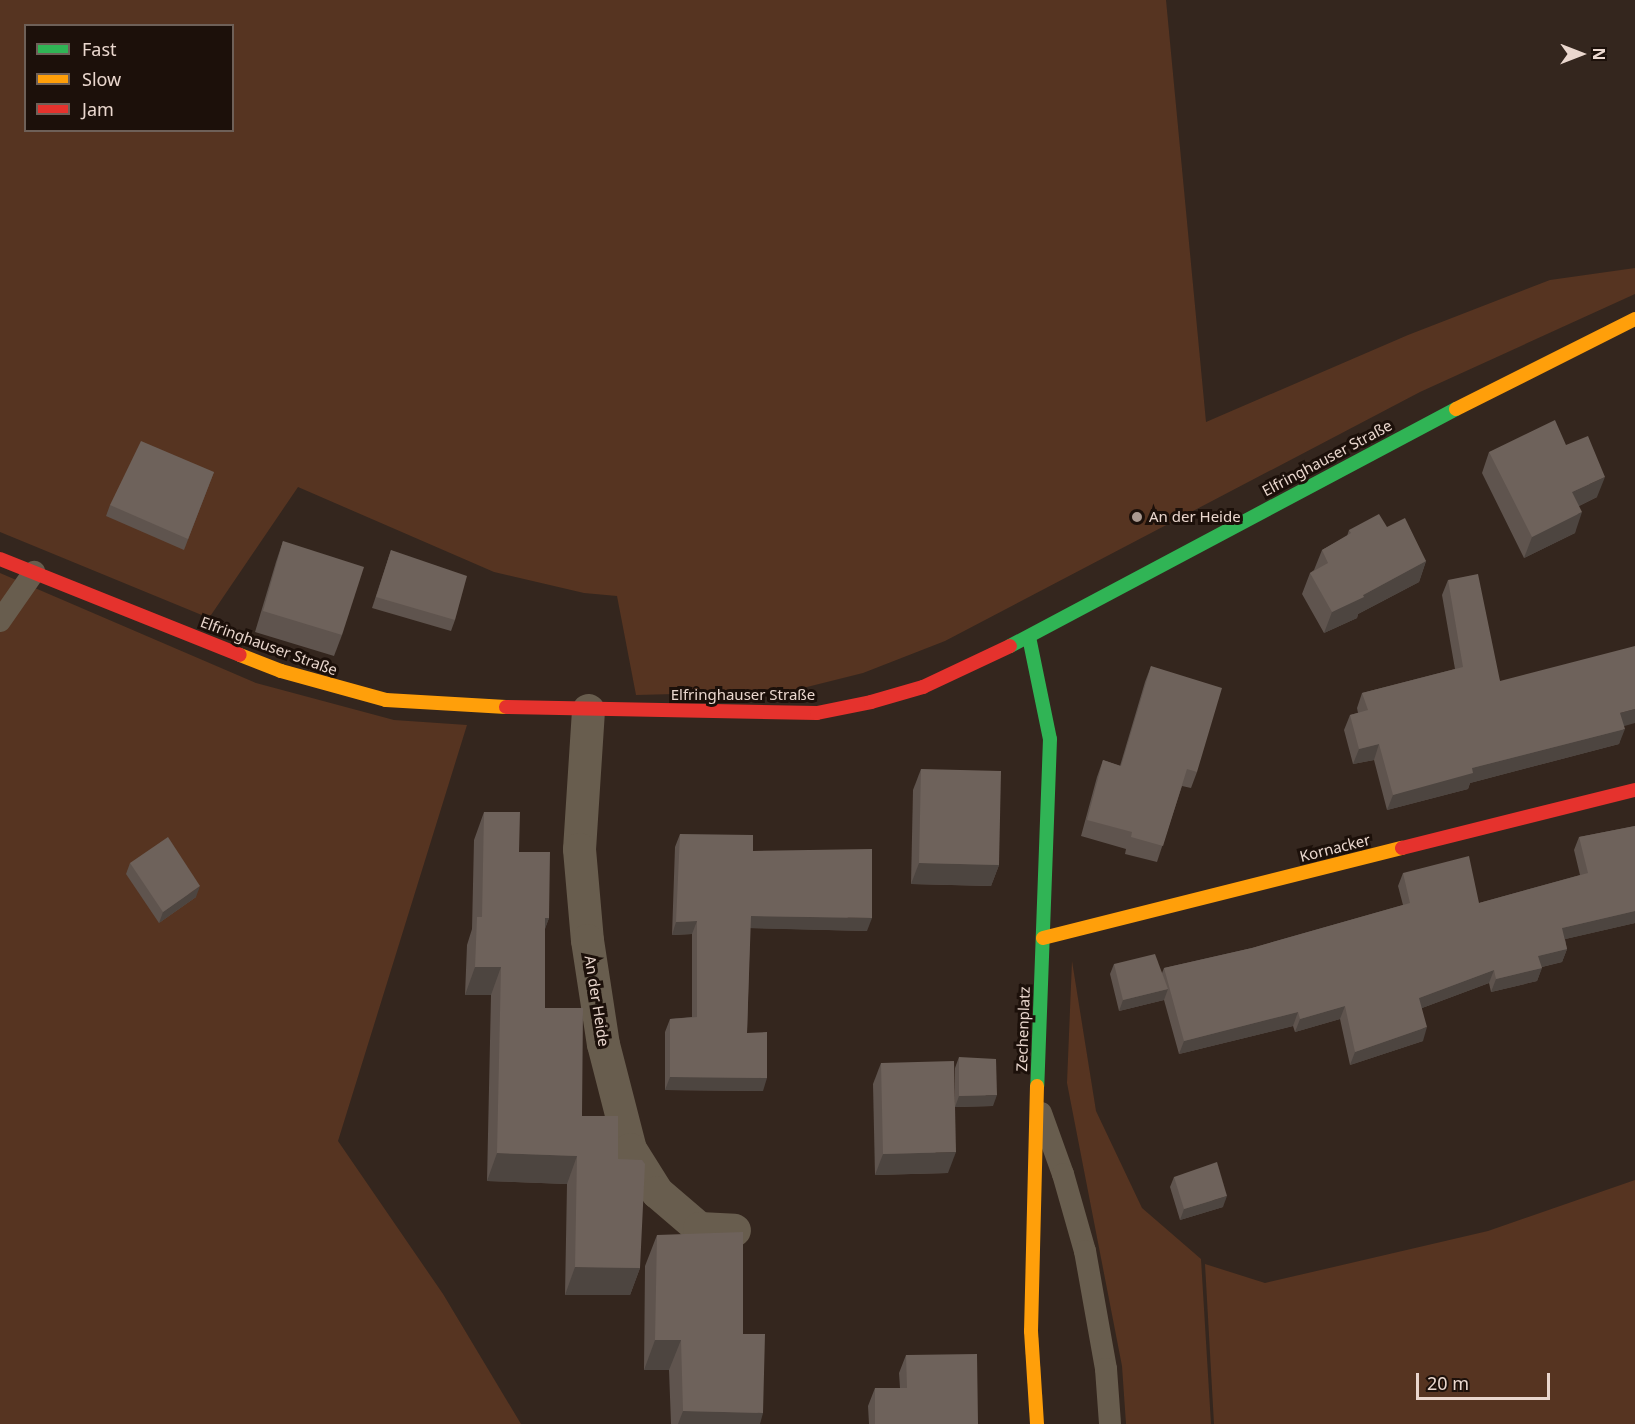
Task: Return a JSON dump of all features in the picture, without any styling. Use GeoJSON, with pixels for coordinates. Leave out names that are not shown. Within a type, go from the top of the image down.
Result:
{"type":"FeatureCollection","features":[{"type":"Feature","properties":{"kind":"main road","name":"Elfringhauser Straße"},"geometry":{"type":"LineString","coordinates":[[0,559],[281,671],[386,700],[454,706],[817,713],[871,702],[923,687],[1029,637],[1549,360],[1635,319]]}},
{"type":"Feature","properties":{"kind":"main road","name":"Zechenplatz"},"geometry":{"type":"LineString","coordinates":[[1029,637],[1050,739],[1036,1101],[1031,1331],[1037,1424]]}},
{"type":"Feature","properties":{"kind":"main road","name":"Kornacker"},"geometry":{"type":"LineString","coordinates":[[1043,938],[1635,790]]}},
{"type":"Feature","properties":{"kind":"street","name":"An der Heide"},"geometry":{"type":"LineString","coordinates":[[588,710],[579,849],[587,940],[603,1044],[630,1149],[657,1192],[699,1228],[734,1230]]}},
{"type":"Feature","properties":{"kind":"lane"},"geometry":{"type":"LineString","coordinates":[[0,621],[34,572]]}},
{"type":"Feature","properties":{"kind":"lane"},"geometry":{"type":"LineString","coordinates":[[1036,1101],[1063,1174],[1085,1251],[1106,1369],[1110,1424]]}},
{"type":"Feature","properties":{"kind":"shaded area"},"geometry":{"type":"Polygon","coordinates":[[[0,0],[1166,0],[1206,422],[1408,335],[1550,280],[1635,268],[1635,294],[1420,392],[945,641],[863,673],[791,691],[636,695],[617,596],[584,593],[494,572],[298,487],[209,618],[0,532],[0,0]]]}},
{"type":"Feature","properties":{"kind":"shaded area"},"geometry":{"type":"Polygon","coordinates":[[[0,573],[256,683],[394,720],[467,725],[338,1141],[443,1294],[521,1424],[0,1424],[0,573]]]}},
{"type":"Feature","properties":{"kind":"shaded area"},"geometry":{"type":"Polygon","coordinates":[[[1072,961],[1096,1111],[1142,1208],[1201,1259],[1211,1424],[1126,1424],[1122,1366],[1067,1083],[1072,961]]]}},
{"type":"Feature","properties":{"kind":"shaded area"},"geometry":{"type":"Polygon","coordinates":[[[1635,1180],[1635,1424],[1214,1424],[1205,1264],[1265,1283],[1488,1231],[1635,1180]]]}},
{"type":"Feature","properties":{"kind":"building"},"geometry":{"type":"Polygon","coordinates":[[[1555,420],[1566,445],[1588,436],[1605,477],[1572,492],[1582,512],[1532,537],[1489,452],[1555,420]]]}},
{"type":"Feature","properties":{"kind":"building"},"geometry":{"type":"Polygon","coordinates":[[[141,441],[214,472],[188,539],[110,505],[141,441]]]}},
{"type":"Feature","properties":{"kind":"building"},"geometry":{"type":"Polygon","coordinates":[[[1379,514],[1387,527],[1405,518],[1426,561],[1363,595],[1364,597],[1332,612],[1310,573],[1328,563],[1322,550],[1351,533],[1349,530],[1379,514]]]}},
{"type":"Feature","properties":{"kind":"building"},"geometry":{"type":"Polygon","coordinates":[[[283,541],[364,567],[342,635],[263,611],[283,541]]]}},
{"type":"Feature","properties":{"kind":"building"},"geometry":{"type":"Polygon","coordinates":[[[391,550],[467,576],[455,620],[376,597],[391,550]]]}},
{"type":"Feature","properties":{"kind":"building"},"geometry":{"type":"Polygon","coordinates":[[[1478,574],[1500,681],[1635,646],[1635,709],[1620,713],[1625,729],[1472,768],[1473,773],[1393,795],[1379,744],[1359,749],[1350,715],[1368,710],[1362,693],[1463,667],[1448,580],[1478,574]]]}},
{"type":"Feature","properties":{"kind":"building"},"geometry":{"type":"Polygon","coordinates":[[[1151,666],[1222,688],[1197,772],[1187,769],[1163,846],[1131,837],[1132,832],[1087,820],[1103,760],[1121,766],[1151,666]]]}},
{"type":"Feature","properties":{"kind":"building"},"geometry":{"type":"Polygon","coordinates":[[[921,769],[1001,771],[999,865],[919,863],[921,769]]]}},
{"type":"Feature","properties":{"kind":"building"},"geometry":{"type":"Polygon","coordinates":[[[484,812],[520,812],[519,852],[550,852],[549,918],[545,918],[545,1008],[583,1008],[582,1116],[618,1116],[618,1159],[642,1160],[645,1164],[640,1268],[575,1267],[577,1156],[497,1153],[501,967],[475,967],[477,917],[482,917],[484,812]]]}},
{"type":"Feature","properties":{"kind":"building"},"geometry":{"type":"Polygon","coordinates":[[[1635,826],[1635,911],[1562,928],[1567,949],[1538,956],[1542,968],[1496,979],[1494,970],[1419,998],[1427,1027],[1355,1052],[1345,1006],[1300,1019],[1298,1012],[1184,1041],[1164,968],[1252,948],[1410,903],[1403,873],[1469,856],[1479,903],[1588,873],[1579,837],[1635,826]]]}},
{"type":"Feature","properties":{"kind":"building"},"geometry":{"type":"Polygon","coordinates":[[[680,834],[753,835],[753,851],[872,849],[872,918],[751,916],[747,1033],[767,1032],[767,1078],[670,1077],[670,1019],[697,1017],[697,921],[676,922],[680,834]]]}},
{"type":"Feature","properties":{"kind":"building"},"geometry":{"type":"Polygon","coordinates":[[[168,837],[200,886],[163,912],[130,863],[168,837]]]}},
{"type":"Feature","properties":{"kind":"building"},"geometry":{"type":"Polygon","coordinates":[[[1155,954],[1168,989],[1123,1000],[1114,964],[1155,954]]]}},
{"type":"Feature","properties":{"kind":"building"},"geometry":{"type":"Polygon","coordinates":[[[959,1057],[996,1059],[997,1095],[959,1096],[959,1057]]]}},
{"type":"Feature","properties":{"kind":"building"},"geometry":{"type":"Polygon","coordinates":[[[954,1061],[956,1152],[883,1154],[881,1063],[954,1061]]]}},
{"type":"Feature","properties":{"kind":"building"},"geometry":{"type":"Polygon","coordinates":[[[1217,1162],[1227,1196],[1184,1209],[1174,1177],[1217,1162]]]}},
{"type":"Feature","properties":{"kind":"building"},"geometry":{"type":"Polygon","coordinates":[[[743,1232],[743,1334],[765,1334],[763,1413],[683,1411],[681,1340],[655,1340],[657,1235],[743,1232]]]}},
{"type":"Feature","properties":{"kind":"building"},"geometry":{"type":"Polygon","coordinates":[[[977,1354],[978,1424],[875,1424],[875,1388],[907,1388],[906,1355],[977,1354]]]}},
{"type":"Feature","properties":{"kind":"traffic: fast"},"geometry":{"type":"LineString","coordinates":[[1010,646],[1456,409]]}},
{"type":"Feature","properties":{"kind":"traffic: fast"},"geometry":{"type":"LineString","coordinates":[[1029,637],[1050,739],[1037,1086]]}},
{"type":"Feature","properties":{"kind":"traffic: slow"},"geometry":{"type":"LineString","coordinates":[[1456,409],[1635,319]]}},
{"type":"Feature","properties":{"kind":"traffic: slow"},"geometry":{"type":"LineString","coordinates":[[240,655],[281,671],[386,700],[506,707]]}},
{"type":"Feature","properties":{"kind":"traffic: slow"},"geometry":{"type":"LineString","coordinates":[[1043,938],[1402,848]]}},
{"type":"Feature","properties":{"kind":"traffic: slow"},"geometry":{"type":"LineString","coordinates":[[1037,1086],[1031,1331],[1037,1424]]}},
{"type":"Feature","properties":{"kind":"traffic: jam"},"geometry":{"type":"LineString","coordinates":[[0,559],[240,655]]}},
{"type":"Feature","properties":{"kind":"traffic: jam"},"geometry":{"type":"LineString","coordinates":[[506,707],[817,713],[871,702],[923,687],[1010,646]]}},
{"type":"Feature","properties":{"kind":"traffic: jam"},"geometry":{"type":"LineString","coordinates":[[1402,848],[1635,790]]}},
{"type":"Feature","properties":{"kind":"place","name":"An der Heide"},"geometry":{"type":"Point","coordinates":[1137,517]}}]}
